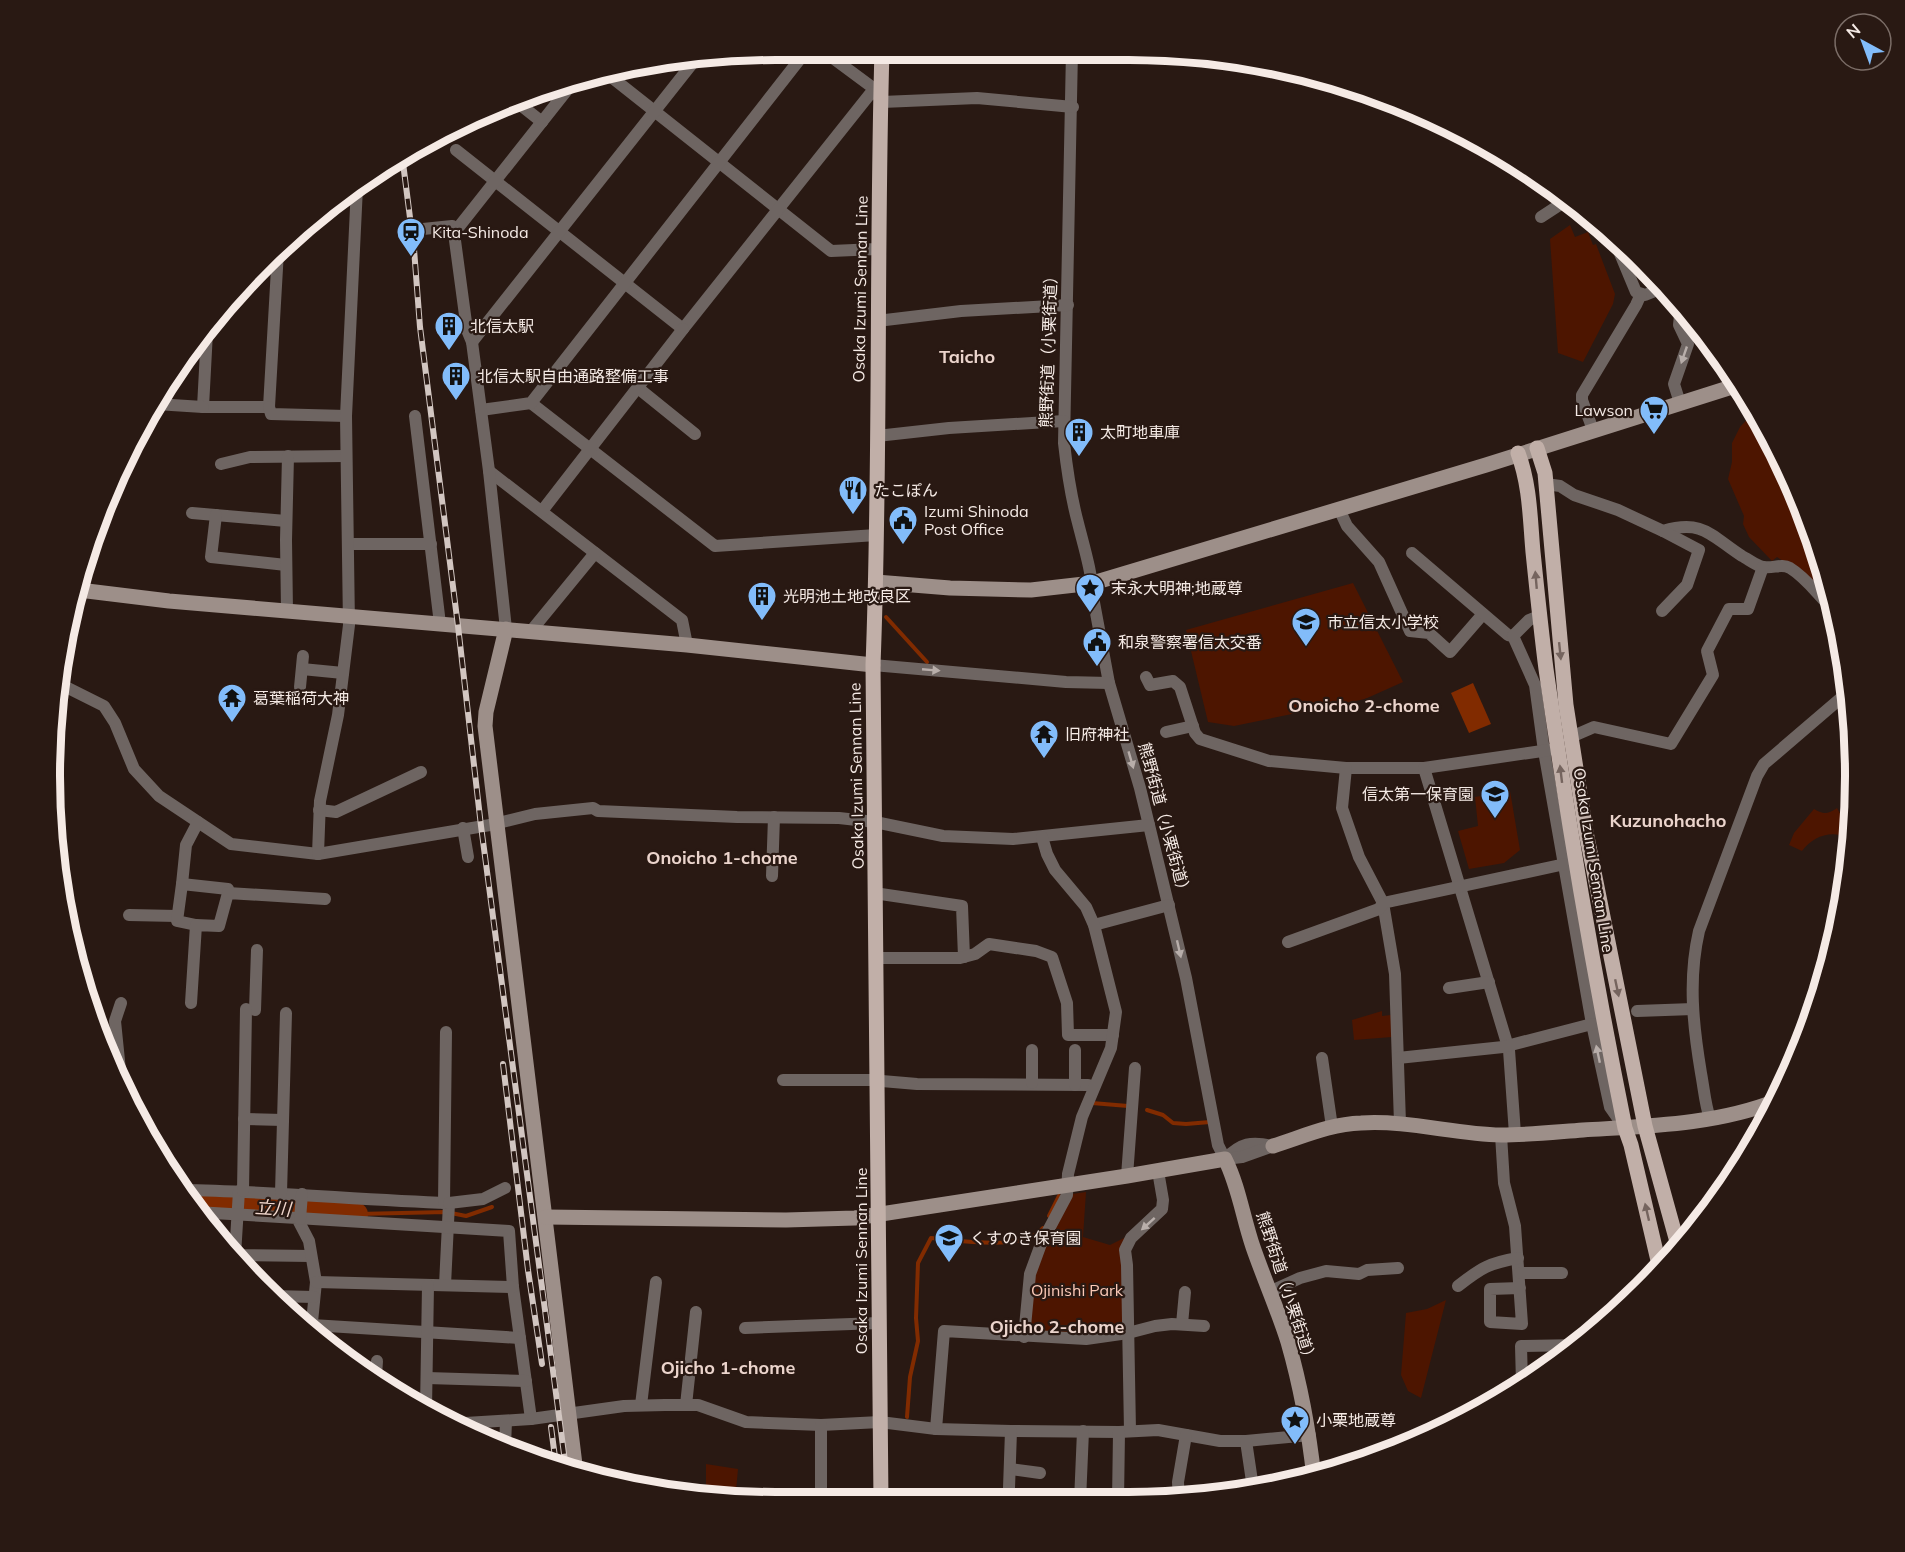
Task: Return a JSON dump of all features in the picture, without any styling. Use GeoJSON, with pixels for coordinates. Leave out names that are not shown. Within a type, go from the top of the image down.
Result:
{"type":"FeatureCollection","features":[{"type":"Feature","properties":{"kind":"main road","name":"Osaka Izumi Sennan Line"},"geometry":{"type":"LineString","coordinates":[[881,1492],[873,664],[876,582],[877,249],[882,60]]}},
{"type":"Feature","properties":{"kind":"main road","name":"Osaka Izumi Sennan Line"},"geometry":{"type":"LineString","coordinates":[[1537,448],[1546,484],[1558,630],[1571,737],[1586,832],[1645,1126],[1676,1237]]}},
{"type":"Feature","properties":{"kind":"main road","name":"Osaka Izumi Sennan Line"},"geometry":{"type":"LineString","coordinates":[[1518,453],[1526,476],[1550,748],[1625,1128],[1657,1258]]}},
{"type":"Feature","properties":{"kind":"street"},"geometry":{"type":"LineString","coordinates":[[481,410],[531,403],[799,60]]}},
{"type":"Feature","properties":{"kind":"street"},"geometry":{"type":"LineString","coordinates":[[834,60],[881,98]]}},
{"type":"Feature","properties":{"kind":"street","name":"熊野街道（小栗街道）"},"geometry":{"type":"LineString","coordinates":[[1072,60],[1064,422],[1064,443],[1072,496],[1093,583],[1093,597],[1109,683],[1149,825],[1186,978],[1218,1145],[1232,1173],[1252,1245],[1290,1351],[1310,1436],[1313,1468]]}},
{"type":"Feature","properties":{"kind":"street"},"geometry":{"type":"LineString","coordinates":[[472,342],[691,65]]}},
{"type":"Feature","properties":{"kind":"street"},"geometry":{"type":"LineString","coordinates":[[613,79],[831,251],[877,249]]}},
{"type":"Feature","properties":{"kind":"street"},"geometry":{"type":"LineString","coordinates":[[454,232],[565,92]]}},
{"type":"Feature","properties":{"kind":"street"},"geometry":{"type":"LineString","coordinates":[[542,511],[870,94],[881,98],[976,98],[1072,107]]}},
{"type":"Feature","properties":{"kind":"street"},"geometry":{"type":"LineString","coordinates":[[523,107],[542,122]]}},
{"type":"Feature","properties":{"kind":"street"},"geometry":{"type":"LineString","coordinates":[[456,150],[683,329]]}},
{"type":"Feature","properties":{"kind":"street"},"geometry":{"type":"LineString","coordinates":[[318,854],[319,810],[338,715],[349,617],[346,416],[357,196]]}},
{"type":"Feature","properties":{"kind":"street"},"geometry":{"type":"LineString","coordinates":[[1541,218],[1560,205]]}},
{"type":"Feature","properties":{"kind":"street"},"geometry":{"type":"LineString","coordinates":[[423,229],[452,226],[454,232],[467,330],[472,342],[489,471],[506,629],[486,712],[485,726],[575,1463]]}},
{"type":"Feature","properties":{"kind":"street"},"geometry":{"type":"LineString","coordinates":[[1622,258],[1634,288],[1641,294],[1655,292]]}},
{"type":"Feature","properties":{"kind":"street"},"geometry":{"type":"LineString","coordinates":[[277,263],[268,407],[271,414],[346,416]]}},
{"type":"Feature","properties":{"kind":"street"},"geometry":{"type":"LineString","coordinates":[[1593,430],[1582,395],[1641,294]]}},
{"type":"Feature","properties":{"kind":"street"},"geometry":{"type":"LineString","coordinates":[[877,321],[961,310],[1068,305]]}},
{"type":"Feature","properties":{"kind":"street"},"geometry":{"type":"LineString","coordinates":[[1680,319],[1679,325],[1688,344],[1674,384],[1680,403]]}},
{"type":"Feature","properties":{"kind":"street"},"geometry":{"type":"LineString","coordinates":[[203,407],[206,342]]}},
{"type":"Feature","properties":{"kind":"street"},"geometry":{"type":"LineString","coordinates":[[638,388],[695,434]]}},
{"type":"Feature","properties":{"kind":"street"},"geometry":{"type":"LineString","coordinates":[[876,582],[951,588],[1031,590],[1093,583],[1730,388]]}},
{"type":"Feature","properties":{"kind":"street"},"geometry":{"type":"LineString","coordinates":[[531,403],[715,546],[876,535]]}},
{"type":"Feature","properties":{"kind":"street"},"geometry":{"type":"LineString","coordinates":[[164,405],[268,407]]}},
{"type":"Feature","properties":{"kind":"street"},"geometry":{"type":"LineString","coordinates":[[415,416],[440,624]]}},
{"type":"Feature","properties":{"kind":"street"},"geometry":{"type":"LineString","coordinates":[[876,436],[949,428],[1064,422]]}},
{"type":"Feature","properties":{"kind":"street"},"geometry":{"type":"LineString","coordinates":[[287,611],[288,456]]}},
{"type":"Feature","properties":{"kind":"street"},"geometry":{"type":"LineString","coordinates":[[221,464],[250,457],[346,456]]}},
{"type":"Feature","properties":{"kind":"street"},"geometry":{"type":"LineString","coordinates":[[489,471],[682,620],[687,645]]}},
{"type":"Feature","properties":{"kind":"street"},"geometry":{"type":"LineString","coordinates":[[1546,484],[1560,486],[1574,495],[1618,510],[1699,550],[1687,585],[1662,611]]}},
{"type":"Feature","properties":{"kind":"street"},"geometry":{"type":"LineString","coordinates":[[1339,509],[1347,526],[1379,562],[1410,631],[1429,633],[1450,652],[1483,614]]}},
{"type":"Feature","properties":{"kind":"street"},"geometry":{"type":"LineString","coordinates":[[192,513],[286,521]]}},
{"type":"Feature","properties":{"kind":"street"},"geometry":{"type":"LineString","coordinates":[[216,515],[211,557],[286,566]]}},
{"type":"Feature","properties":{"kind":"street"},"geometry":{"type":"LineString","coordinates":[[1663,531],[1679,526],[1702,528],[1736,552],[1763,567],[1779,565],[1789,567],[1822,597]]}},
{"type":"Feature","properties":{"kind":"street"},"geometry":{"type":"LineString","coordinates":[[348,544],[431,544]]}},
{"type":"Feature","properties":{"kind":"street"},"geometry":{"type":"LineString","coordinates":[[1412,552],[1508,635],[1514,636]]}},
{"type":"Feature","properties":{"kind":"street"},"geometry":{"type":"LineString","coordinates":[[531,631],[595,553]]}},
{"type":"Feature","properties":{"kind":"street"},"geometry":{"type":"LineString","coordinates":[[1571,737],[1594,727],[1671,744],[1713,675],[1707,651],[1729,609],[1748,609],[1763,567]]}},
{"type":"Feature","properties":{"kind":"street"},"geometry":{"type":"LineString","coordinates":[[84,591],[169,601],[687,645],[1066,682],[1109,683]]}},
{"type":"Feature","properties":{"kind":"street"},"geometry":{"type":"LineString","coordinates":[[1514,636],[1529,620],[1539,616]]}},
{"type":"Feature","properties":{"kind":"street"},"geometry":{"type":"LineString","coordinates":[[1514,636],[1535,685],[1550,748],[1564,864],[1592,1024],[1610,1107],[1625,1128]]}},
{"type":"Feature","properties":{"kind":"street"},"geometry":{"type":"LineString","coordinates":[[300,687],[303,656]]}},
{"type":"Feature","properties":{"kind":"street"},"geometry":{"type":"LineString","coordinates":[[302,669],[344,673]]}},
{"type":"Feature","properties":{"kind":"street"},"geometry":{"type":"LineString","coordinates":[[1146,677],[1150,686],[1173,681],[1180,687],[1192,726],[1200,739],[1269,761],[1346,768],[1425,768],[1550,748]]}},
{"type":"Feature","properties":{"kind":"street"},"geometry":{"type":"LineString","coordinates":[[66,687],[104,706],[116,723],[134,769],[159,796],[231,844],[318,854],[490,825],[535,814],[593,808],[598,812],[839,818],[875,822],[943,836],[1013,839],[1149,825]]}},
{"type":"Feature","properties":{"kind":"street"},"geometry":{"type":"LineString","coordinates":[[1710,1119],[1698,1054],[1693,1009],[1694,954],[1699,931],[1756,776],[1773,754],[1840,698]]}},
{"type":"Feature","properties":{"kind":"street"},"geometry":{"type":"LineString","coordinates":[[1166,732],[1192,726]]}},
{"type":"Feature","properties":{"kind":"street"},"geometry":{"type":"LineString","coordinates":[[1346,768],[1342,808],[1359,857],[1383,903],[1395,974],[1400,1123]]}},
{"type":"Feature","properties":{"kind":"street"},"geometry":{"type":"LineString","coordinates":[[1425,768],[1508,1045],[1508,1134],[1504,1183],[1515,1226],[1520,1288]]}},
{"type":"Feature","properties":{"kind":"street"},"geometry":{"type":"LineString","coordinates":[[319,810],[336,812],[421,772]]}},
{"type":"Feature","properties":{"kind":"street"},"geometry":{"type":"LineString","coordinates":[[772,876],[774,817]]}},
{"type":"Feature","properties":{"kind":"street"},"geometry":{"type":"LineString","coordinates":[[182,884],[228,889],[219,926],[177,921],[186,845],[198,822]]}},
{"type":"Feature","properties":{"kind":"street"},"geometry":{"type":"LineString","coordinates":[[463,828],[468,857]]}},
{"type":"Feature","properties":{"kind":"street"},"geometry":{"type":"LineString","coordinates":[[1024,1336],[1030,1274],[1041,1245],[1067,1195],[1068,1174],[1082,1117],[1110,1048],[1116,1012],[1094,925],[1086,906],[1055,870],[1042,837]]}},
{"type":"Feature","properties":{"kind":"street"},"geometry":{"type":"LineString","coordinates":[[1288,942],[1379,909],[1383,903],[1564,864]]}},
{"type":"Feature","properties":{"kind":"street"},"geometry":{"type":"LineString","coordinates":[[228,893],[325,899]]}},
{"type":"Feature","properties":{"kind":"street"},"geometry":{"type":"LineString","coordinates":[[874,894],[962,906],[964,957]]}},
{"type":"Feature","properties":{"kind":"street"},"geometry":{"type":"LineString","coordinates":[[1094,925],[1169,905]]}},
{"type":"Feature","properties":{"kind":"street"},"geometry":{"type":"LineString","coordinates":[[129,915],[177,916]]}},
{"type":"Feature","properties":{"kind":"street"},"geometry":{"type":"LineString","coordinates":[[191,1003],[196,925]]}},
{"type":"Feature","properties":{"kind":"street"},"geometry":{"type":"LineString","coordinates":[[875,958],[964,957],[975,954],[989,944],[1036,951],[1052,957],[1066,1003],[1068,1035],[1113,1035]]}},
{"type":"Feature","properties":{"kind":"street"},"geometry":{"type":"LineString","coordinates":[[236,1245],[250,1009],[257,950]]}},
{"type":"Feature","properties":{"kind":"street"},"geometry":{"type":"LineString","coordinates":[[1449,988],[1489,982]]}},
{"type":"Feature","properties":{"kind":"street"},"geometry":{"type":"LineString","coordinates":[[119,1060],[116,1021],[121,1003]]}},
{"type":"Feature","properties":{"kind":"street"},"geometry":{"type":"LineString","coordinates":[[1637,1011],[1693,1009]]}},
{"type":"Feature","properties":{"kind":"street"},"geometry":{"type":"LineString","coordinates":[[281,1192],[286,1013]]}},
{"type":"Feature","properties":{"kind":"street"},"geometry":{"type":"LineString","coordinates":[[1398,1058],[1508,1045],[1592,1024]]}},
{"type":"Feature","properties":{"kind":"street"},"geometry":{"type":"LineString","coordinates":[[445,1285],[446,1032]]}},
{"type":"Feature","properties":{"kind":"street"},"geometry":{"type":"LineString","coordinates":[[1032,1050],[1032,1083]]}},
{"type":"Feature","properties":{"kind":"street"},"geometry":{"type":"LineString","coordinates":[[1075,1050],[1075,1085]]}},
{"type":"Feature","properties":{"kind":"street"},"geometry":{"type":"LineString","coordinates":[[1322,1058],[1332,1127]]}},
{"type":"Feature","properties":{"kind":"street"},"geometry":{"type":"LineString","coordinates":[[808,1066],[808,1080]]}},
{"type":"Feature","properties":{"kind":"street"},"geometry":{"type":"LineString","coordinates":[[1127,1176],[1135,1068]]}},
{"type":"Feature","properties":{"kind":"street"},"geometry":{"type":"LineString","coordinates":[[783,1080],[878,1080],[918,1084],[1032,1083],[1094,1087]]}},
{"type":"Feature","properties":{"kind":"street"},"geometry":{"type":"LineString","coordinates":[[546,1217],[786,1221],[855,1218],[1250,1155],[1332,1127],[1360,1123],[1400,1123],[1508,1134],[1625,1128],[1710,1119],[1764,1106]]}},
{"type":"Feature","properties":{"kind":"street"},"geometry":{"type":"LineString","coordinates":[[244,1119],[283,1120]]}},
{"type":"Feature","properties":{"kind":"street"},"geometry":{"type":"LineString","coordinates":[[1119,1492],[1125,1432],[1128,1333],[1125,1250],[1131,1238],[1161,1209],[1163,1200],[1158,1171]]}},
{"type":"Feature","properties":{"kind":"street"},"geometry":{"type":"LineString","coordinates":[[193,1190],[281,1192],[302,1196],[447,1203],[483,1199],[505,1188]]}},
{"type":"Feature","properties":{"kind":"street"},"geometry":{"type":"LineString","coordinates":[[302,1196],[299,1216],[309,1241],[316,1281],[312,1320]]}},
{"type":"Feature","properties":{"kind":"street"},"geometry":{"type":"LineString","coordinates":[[208,1212],[447,1225],[509,1231],[513,1287],[531,1419]]}},
{"type":"Feature","properties":{"kind":"street"},"geometry":{"type":"LineString","coordinates":[[245,1255],[311,1256]]}},
{"type":"Feature","properties":{"kind":"street"},"geometry":{"type":"LineString","coordinates":[[1458,1286],[1479,1269],[1493,1262],[1518,1258]]}},
{"type":"Feature","properties":{"kind":"street"},"geometry":{"type":"LineString","coordinates":[[1269,1292],[1299,1278],[1326,1271],[1359,1274],[1367,1270],[1398,1268]]}},
{"type":"Feature","properties":{"kind":"street"},"geometry":{"type":"LineString","coordinates":[[1520,1273],[1562,1273]]}},
{"type":"Feature","properties":{"kind":"street"},"geometry":{"type":"LineString","coordinates":[[316,1281],[513,1287]]}},
{"type":"Feature","properties":{"kind":"street"},"geometry":{"type":"LineString","coordinates":[[641,1405],[656,1281]]}},
{"type":"Feature","properties":{"kind":"street"},"geometry":{"type":"LineString","coordinates":[[426,1400],[428,1285]]}},
{"type":"Feature","properties":{"kind":"street"},"geometry":{"type":"LineString","coordinates":[[1182,1324],[1185,1292]]}},
{"type":"Feature","properties":{"kind":"street"},"geometry":{"type":"LineString","coordinates":[[285,1296],[314,1297]]}},
{"type":"Feature","properties":{"kind":"street"},"geometry":{"type":"LineString","coordinates":[[686,1405],[696,1312]]}},
{"type":"Feature","properties":{"kind":"street"},"geometry":{"type":"LineString","coordinates":[[745,1328],[879,1323]]}},
{"type":"Feature","properties":{"kind":"street"},"geometry":{"type":"LineString","coordinates":[[936,1429],[944,1331],[1086,1339],[1128,1333],[1155,1326],[1182,1324],[1204,1326]]}},
{"type":"Feature","properties":{"kind":"street"},"geometry":{"type":"LineString","coordinates":[[321,1328],[520,1338]]}},
{"type":"Feature","properties":{"kind":"street"},"geometry":{"type":"LineString","coordinates":[[1522,1374],[1521,1346],[1560,1348]]}},
{"type":"Feature","properties":{"kind":"street"},"geometry":{"type":"LineString","coordinates":[[376,1370],[377,1361]]}},
{"type":"Feature","properties":{"kind":"street"},"geometry":{"type":"LineString","coordinates":[[427,1378],[526,1381]]}},
{"type":"Feature","properties":{"kind":"street"},"geometry":{"type":"LineString","coordinates":[[470,1423],[531,1419],[641,1405],[686,1405],[698,1406],[746,1422],[821,1425],[880,1422],[936,1429],[1011,1431],[1158,1430],[1220,1441],[1310,1436]]}},
{"type":"Feature","properties":{"kind":"street"},"geometry":{"type":"LineString","coordinates":[[506,1421],[506,1439]]}},
{"type":"Feature","properties":{"kind":"street"},"geometry":{"type":"LineString","coordinates":[[821,1425],[821,1492]]}},
{"type":"Feature","properties":{"kind":"street"},"geometry":{"type":"LineString","coordinates":[[1009,1488],[1011,1431]]}},
{"type":"Feature","properties":{"kind":"street"},"geometry":{"type":"LineString","coordinates":[[1080,1492],[1083,1431]]}},
{"type":"Feature","properties":{"kind":"street"},"geometry":{"type":"LineString","coordinates":[[1178,1490],[1186,1435]]}},
{"type":"Feature","properties":{"kind":"street"},"geometry":{"type":"LineString","coordinates":[[1246,1441],[1252,1481]]}},
{"type":"Feature","properties":{"kind":"street"},"geometry":{"type":"LineString","coordinates":[[1010,1469],[1040,1473]]}},
{"type":"Feature","properties":{"kind":"green space"},"geometry":{"type":"Polygon","coordinates":[[[1570,225],[1575,237],[1588,232],[1593,245],[1596,244],[1615,294],[1613,304],[1583,362],[1558,353],[1550,239],[1570,225]]]}},
{"type":"Feature","properties":{"kind":"green space"},"geometry":{"type":"Polygon","coordinates":[[[1749,418],[1771,459],[1807,546],[1821,592],[1793,567],[1777,557],[1772,561],[1749,537],[1743,524],[1744,516],[1728,479],[1732,462],[1732,443],[1740,427],[1749,418]]]}},
{"type":"Feature","properties":{"kind":"green space"},"geometry":{"type":"Polygon","coordinates":[[[1353,583],[1403,682],[1365,699],[1234,726],[1208,722],[1186,630],[1353,583]]]}},
{"type":"Feature","properties":{"kind":"green space"},"geometry":{"type":"Polygon","coordinates":[[[1510,791],[1520,850],[1504,863],[1469,869],[1458,831],[1478,826],[1475,797],[1510,791]]]}},
{"type":"Feature","properties":{"kind":"green space"},"geometry":{"type":"Polygon","coordinates":[[[1837,808],[1843,819],[1840,835],[1819,837],[1802,851],[1789,845],[1794,833],[1814,809],[1826,813],[1837,808]]]}},
{"type":"Feature","properties":{"kind":"green space"},"geometry":{"type":"Polygon","coordinates":[[[1382,1011],[1382,1016],[1391,1015],[1392,1037],[1354,1040],[1352,1020],[1382,1011]]]}},
{"type":"Feature","properties":{"kind":"green space","name":"Ojinishi Park"},"geometry":{"type":"Polygon","coordinates":[[[1086,1192],[1083,1237],[1110,1245],[1128,1236],[1123,1328],[1102,1334],[1030,1332],[1033,1274],[1072,1194],[1086,1192]]]}},
{"type":"Feature","properties":{"kind":"green space"},"geometry":{"type":"Polygon","coordinates":[[[1446,1300],[1421,1398],[1408,1391],[1401,1375],[1406,1313],[1427,1309],[1446,1300]]]}},
{"type":"Feature","properties":{"kind":"green space"},"geometry":{"type":"Polygon","coordinates":[[[706,1464],[738,1469],[736,1490],[706,1488],[706,1464]]]}},
{"type":"Feature","properties":{"kind":"shaded area"},"geometry":{"type":"Polygon","coordinates":[[[1473,683],[1491,724],[1469,733],[1451,693],[1473,683]]]}},
{"type":"Feature","properties":{"kind":"waterway"},"geometry":{"type":"LineString","coordinates":[[886,617],[927,662]]}},
{"type":"Feature","properties":{"kind":"waterway"},"geometry":{"type":"LineString","coordinates":[[1092,1103],[1128,1106]]}},
{"type":"Feature","properties":{"kind":"waterway"},"geometry":{"type":"LineString","coordinates":[[1147,1110],[1163,1115],[1173,1123],[1210,1122]]}},
{"type":"Feature","properties":{"kind":"waterway"},"geometry":{"type":"LineString","coordinates":[[1049,1216],[1059,1196]]}},
{"type":"Feature","properties":{"kind":"waterway","name":"立川"},"geometry":{"type":"LineString","coordinates":[[201,1202],[282,1206],[357,1214]]}},
{"type":"Feature","properties":{"kind":"waterway"},"geometry":{"type":"LineString","coordinates":[[357,1214],[446,1212],[466,1216],[492,1207]]}},
{"type":"Feature","properties":{"kind":"waterway"},"geometry":{"type":"LineString","coordinates":[[907,1417],[910,1377],[918,1341],[916,1318],[918,1263],[931,1238],[990,1243],[1007,1242],[1022,1240],[1043,1228]]}},
{"type":"Feature","properties":{"kind":"railway"},"geometry":{"type":"LineString","coordinates":[[403,165],[414,249],[420,327],[481,826],[565,1460]]}},
{"type":"Feature","properties":{"kind":"railway"},"geometry":{"type":"LineString","coordinates":[[503,1064],[542,1364]]}},
{"type":"Feature","properties":{"kind":"railway"},"geometry":{"type":"LineString","coordinates":[[551,1427],[555,1457]]}},
{"type":"Feature","properties":{"kind":"place","name":"Kita-Shinoda"},"geometry":{"type":"Point","coordinates":[411,258]}},
{"type":"Feature","properties":{"kind":"place","name":"北信太駅"},"geometry":{"type":"Point","coordinates":[449,352]}},
{"type":"Feature","properties":{"kind":"place","name":"北信太駅自由通路整備工事"},"geometry":{"type":"Point","coordinates":[456,402]}},
{"type":"Feature","properties":{"kind":"place","name":"Lawson"},"geometry":{"type":"Point","coordinates":[1654,436]}},
{"type":"Feature","properties":{"kind":"place","name":"太町地車庫"},"geometry":{"type":"Point","coordinates":[1079,458]}},
{"type":"Feature","properties":{"kind":"place","name":"たこぽん"},"geometry":{"type":"Point","coordinates":[853,516]}},
{"type":"Feature","properties":{"kind":"place","name":"Izumi Shinoda Post Office"},"geometry":{"type":"Point","coordinates":[903,546]}},
{"type":"Feature","properties":{"kind":"place","name":"末永大明神;地蔵尊"},"geometry":{"type":"Point","coordinates":[1090,614]}},
{"type":"Feature","properties":{"kind":"place","name":"光明池土地改良区"},"geometry":{"type":"Point","coordinates":[762,622]}},
{"type":"Feature","properties":{"kind":"place","name":"市立信太小学校"},"geometry":{"type":"Point","coordinates":[1306,648]}},
{"type":"Feature","properties":{"kind":"place","name":"和泉警察署信太交番"},"geometry":{"type":"Point","coordinates":[1097,668]}},
{"type":"Feature","properties":{"kind":"place","name":"葛葉稲荷大神"},"geometry":{"type":"Point","coordinates":[232,724]}},
{"type":"Feature","properties":{"kind":"place","name":"旧府神社"},"geometry":{"type":"Point","coordinates":[1044,760]}},
{"type":"Feature","properties":{"kind":"place","name":"信太第一保育園"},"geometry":{"type":"Point","coordinates":[1495,820]}},
{"type":"Feature","properties":{"kind":"place","name":"くすのき保育園"},"geometry":{"type":"Point","coordinates":[949,1264]}},
{"type":"Feature","properties":{"kind":"place","name":"小栗地蔵尊"},"geometry":{"type":"Point","coordinates":[1295,1446]}},
{"type":"Feature","properties":{"kind":"district","name":"Taicho"},"geometry":{"type":"Point","coordinates":[967,356]}},
{"type":"Feature","properties":{"kind":"district","name":"Onoicho 2-chome"},"geometry":{"type":"Point","coordinates":[1364,705]}},
{"type":"Feature","properties":{"kind":"district","name":"Kuzunohacho"},"geometry":{"type":"Point","coordinates":[1668,820]}},
{"type":"Feature","properties":{"kind":"district","name":"Onoicho 1-chome"},"geometry":{"type":"Point","coordinates":[722,857]}},
{"type":"Feature","properties":{"kind":"district","name":"Ojicho 2-chome"},"geometry":{"type":"Point","coordinates":[1057,1326]}},
{"type":"Feature","properties":{"kind":"district","name":"Ojicho 1-chome"},"geometry":{"type":"Point","coordinates":[728,1367]}}]}
